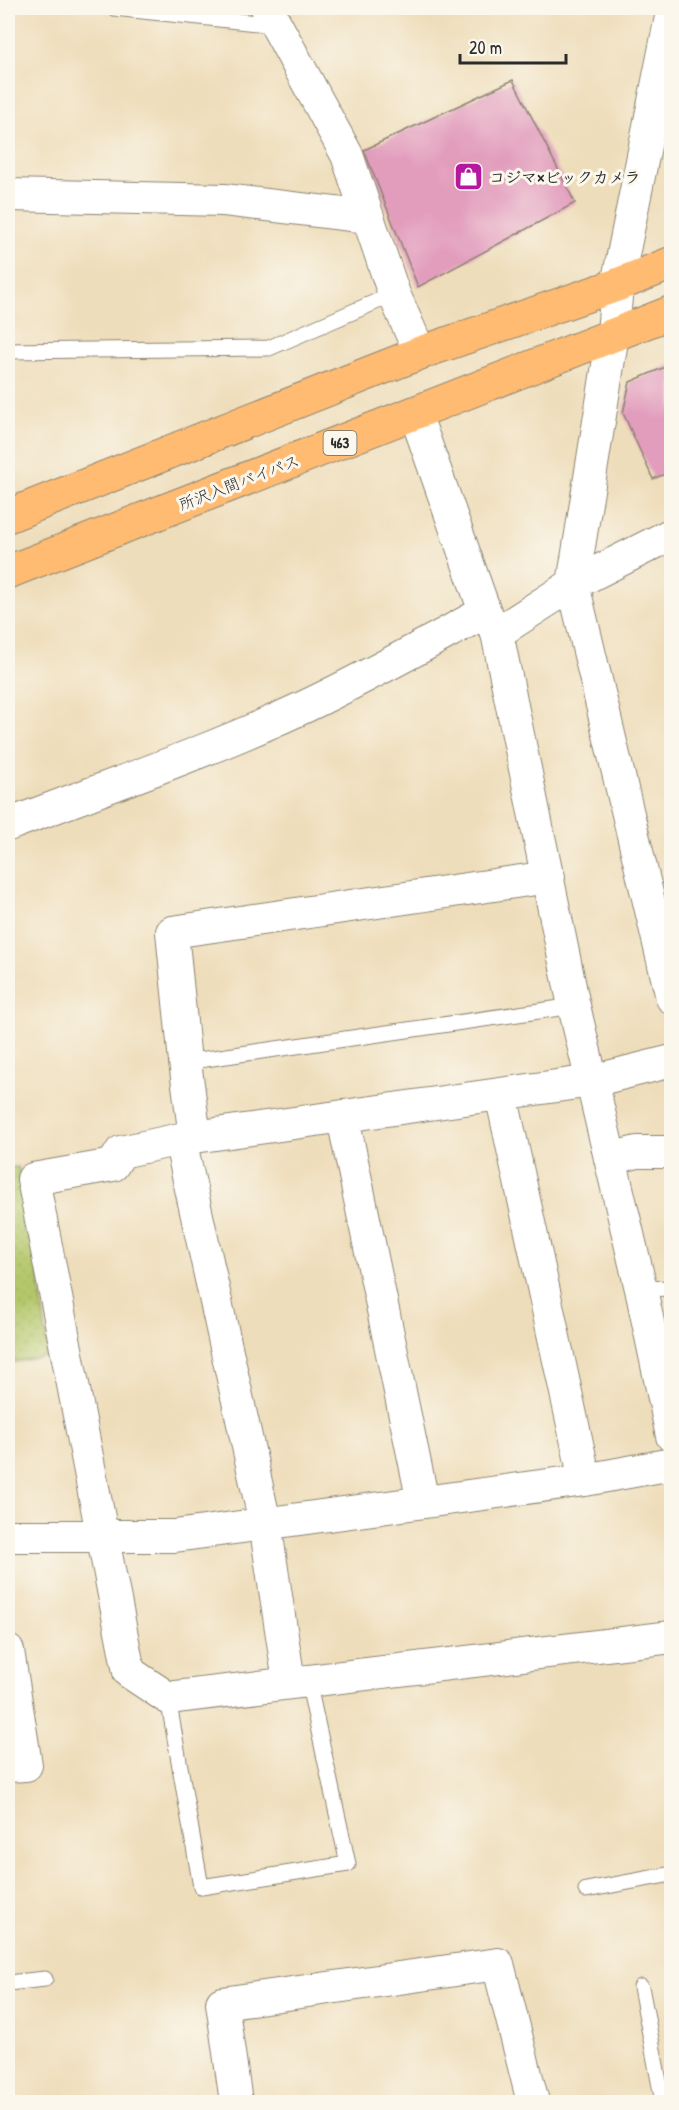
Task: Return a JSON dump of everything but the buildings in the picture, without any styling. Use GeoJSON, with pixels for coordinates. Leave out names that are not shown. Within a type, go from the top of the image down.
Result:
{"type":"FeatureCollection","features":[{"type":"Feature","properties":{"kind":"highway"},"geometry":{"type":"LineString","coordinates":[[8,516],[420,353],[617,285],[672,263]]}},
{"type":"Feature","properties":{"kind":"highway","name":"所沢入間バイパス"},"geometry":{"type":"LineString","coordinates":[[8,572],[672,312]]}},
{"type":"Feature","properties":{"kind":"street"},"geometry":{"type":"LineString","coordinates":[[672,12],[662,111],[617,285],[613,334],[573,584],[672,998]]}},
{"type":"Feature","properties":{"kind":"street"},"geometry":{"type":"LineString","coordinates":[[271,16],[347,155],[394,294],[420,353]]}},
{"type":"Feature","properties":{"kind":"street"},"geometry":{"type":"LineString","coordinates":[[8,195],[224,200],[368,217]]}},
{"type":"Feature","properties":{"kind":"street"},"geometry":{"type":"LineString","coordinates":[[415,413],[491,623],[549,877],[574,1006],[610,1159],[656,1288],[670,1422]]}},
{"type":"Feature","properties":{"kind":"street"},"geometry":{"type":"LineString","coordinates":[[8,825],[209,747],[302,708],[383,668],[491,623],[672,534]]}},
{"type":"Feature","properties":{"kind":"street"},"geometry":{"type":"LineString","coordinates":[[298,1681],[188,1138],[185,1062],[172,932],[549,877]]}},
{"type":"Feature","properties":{"kind":"street"},"geometry":{"type":"LineString","coordinates":[[672,1061],[592,1081],[343,1118],[188,1138],[121,1152],[113,1165],[33,1179],[129,1672],[168,1698],[672,1637]]}},
{"type":"Feature","properties":{"kind":"street"},"geometry":{"type":"LineString","coordinates":[[501,1094],[585,1480]]}},
{"type":"Feature","properties":{"kind":"street"},"geometry":{"type":"LineString","coordinates":[[343,1118],[423,1502]]}},
{"type":"Feature","properties":{"kind":"street"},"geometry":{"type":"LineString","coordinates":[[610,1159],[637,1152],[672,1152]]}},
{"type":"Feature","properties":{"kind":"street"},"geometry":{"type":"LineString","coordinates":[[8,1536],[104,1538],[175,1536],[585,1480],[672,1464]]}},
{"type":"Feature","properties":{"kind":"street"},"geometry":{"type":"LineString","coordinates":[[8,1651],[26,1765],[8,1766]]}},
{"type":"Feature","properties":{"kind":"street"},"geometry":{"type":"LineString","coordinates":[[236,2103],[222,2003],[498,1964],[533,2103]]}},
{"type":"Feature","properties":{"kind":"lane"},"geometry":{"type":"LineString","coordinates":[[114,8],[271,16]]}},
{"type":"Feature","properties":{"kind":"lane"},"geometry":{"type":"LineString","coordinates":[[8,351],[269,348],[394,294]]}},
{"type":"Feature","properties":{"kind":"lane"},"geometry":{"type":"LineString","coordinates":[[185,1062],[574,1006]]}},
{"type":"Feature","properties":{"kind":"lane"},"geometry":{"type":"LineString","coordinates":[[168,1698],[201,1887],[348,1863],[298,1681]]}},
{"type":"Feature","properties":{"kind":"lane"},"geometry":{"type":"LineString","coordinates":[[586,1890],[672,1874]]}},
{"type":"Feature","properties":{"kind":"lane"},"geometry":{"type":"LineString","coordinates":[[8,1983],[45,1979]]}},
{"type":"Feature","properties":{"kind":"lane"},"geometry":{"type":"LineString","coordinates":[[642,1987],[663,2103]]}},
{"type":"Feature","properties":{"kind":"green space"},"geometry":{"type":"Polygon","coordinates":[[[18,1167],[39,1274],[48,1356],[8,1363],[8,1168],[18,1167]]]}},
{"type":"Feature","properties":{"kind":"place","name":"コジマ×ビックカメラ"},"geometry":{"type":"Point","coordinates":[468,177]}}]}
